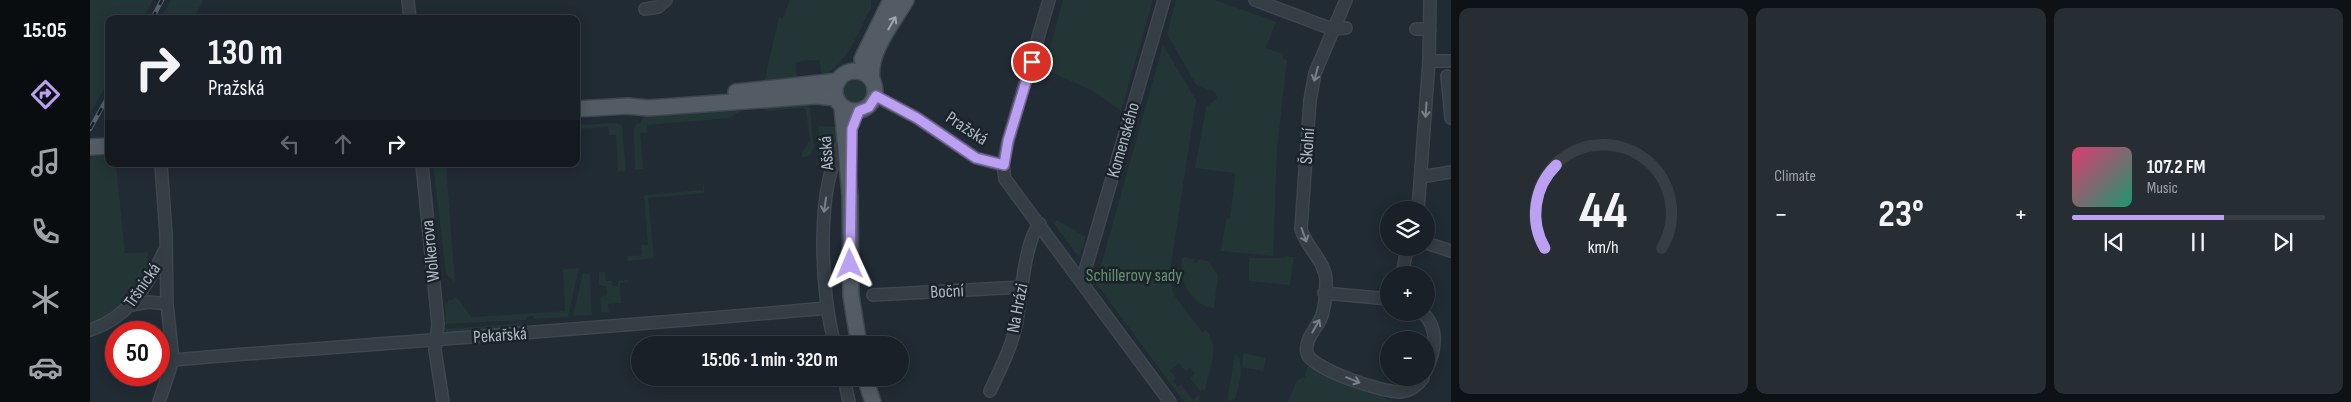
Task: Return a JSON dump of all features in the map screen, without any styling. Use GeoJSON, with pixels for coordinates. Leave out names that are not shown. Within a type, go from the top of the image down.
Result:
{"type":"FeatureCollection","features":[{"type":"Feature","properties":{"kind":"main road"},"geometry":{"type":"LineString","coordinates":[[839,103],[835,92],[844,76],[861,61],[891,0]]}},
{"type":"Feature","properties":{"kind":"main road"},"geometry":{"type":"LineString","coordinates":[[872,79],[871,66],[875,55],[906,0]]}},
{"type":"Feature","properties":{"kind":"main road"},"geometry":{"type":"LineString","coordinates":[[580,109],[628,106],[648,108],[816,96],[839,103],[853,112],[869,107],[876,96],[875,84],[872,79],[862,72],[844,76],[645,101],[628,106]]}},
{"type":"Feature","properties":{"kind":"main road","name":"Ašská"},"geometry":{"type":"LineString","coordinates":[[839,103],[850,196],[850,285],[857,336]]}},
{"type":"Feature","properties":{"kind":"main road","name":"Ašská"},"geometry":{"type":"LineString","coordinates":[[850,196],[853,174],[852,129],[859,111]]}},
{"type":"Feature","properties":{"kind":"main road"},"geometry":{"type":"LineString","coordinates":[[90,147],[105,146]]}},
{"type":"Feature","properties":{"kind":"main road"},"geometry":{"type":"LineString","coordinates":[[868,386],[872,402]]}},
{"type":"Feature","properties":{"kind":"street"},"geometry":{"type":"LineString","coordinates":[[408,0],[410,15]]}},
{"type":"Feature","properties":{"kind":"street"},"geometry":{"type":"LineString","coordinates":[[645,9],[658,7],[666,0]]}},
{"type":"Feature","properties":{"kind":"street"},"geometry":{"type":"LineString","coordinates":[[1049,0],[1008,141],[1004,165],[1007,182],[1040,224],[1170,402]]}},
{"type":"Feature","properties":{"kind":"street","name":"Komenského"},"geometry":{"type":"LineString","coordinates":[[1082,281],[1164,0]]}},
{"type":"Feature","properties":{"kind":"street"},"geometry":{"type":"LineString","coordinates":[[1255,0],[1332,28],[1346,28]]}},
{"type":"Feature","properties":{"kind":"street","name":"Školní"},"geometry":{"type":"LineString","coordinates":[[1346,0],[1332,28],[1315,73],[1310,100],[1301,229],[1303,236],[1325,272],[1322,317],[1307,344],[1310,358],[1333,372],[1379,390],[1404,392],[1416,386]]}},
{"type":"Feature","properties":{"kind":"street"},"geometry":{"type":"LineString","coordinates":[[1419,201],[1430,61],[1430,0]]}},
{"type":"Feature","properties":{"kind":"street"},"geometry":{"type":"LineString","coordinates":[[1416,29],[1430,29]]}},
{"type":"Feature","properties":{"kind":"street"},"geometry":{"type":"LineString","coordinates":[[1430,61],[1451,61]]}},
{"type":"Feature","properties":{"kind":"street"},"geometry":{"type":"LineString","coordinates":[[1430,61],[1449,74],[1451,118]]}},
{"type":"Feature","properties":{"kind":"street","name":"Pražská"},"geometry":{"type":"LineString","coordinates":[[876,96],[917,118],[976,158],[1004,165]]}},
{"type":"Feature","properties":{"kind":"street"},"geometry":{"type":"LineString","coordinates":[[833,336],[827,308],[824,211],[834,161],[844,142]]}},
{"type":"Feature","properties":{"kind":"street"},"geometry":{"type":"LineString","coordinates":[[159,402],[173,360],[167,304],[166,235],[161,167]]}},
{"type":"Feature","properties":{"kind":"street","name":"Wolkerova"},"geometry":{"type":"LineString","coordinates":[[422,167],[438,324],[436,350],[443,402]]}},
{"type":"Feature","properties":{"kind":"street"},"geometry":{"type":"LineString","coordinates":[[1421,177],[1451,172]]}},
{"type":"Feature","properties":{"kind":"street","name":"Na Hrázi"},"geometry":{"type":"LineString","coordinates":[[990,391],[1016,327],[1033,238],[1040,224]]}},
{"type":"Feature","properties":{"kind":"street"},"geometry":{"type":"LineString","coordinates":[[1435,244],[1450,247]]}},
{"type":"Feature","properties":{"kind":"street","name":"Tršnická"},"geometry":{"type":"LineString","coordinates":[[90,330],[114,319],[131,305],[148,283],[165,250]]}},
{"type":"Feature","properties":{"kind":"street","name":"Boční"},"geometry":{"type":"LineString","coordinates":[[873,295],[1022,288]]}},
{"type":"Feature","properties":{"kind":"street"},"geometry":{"type":"LineString","coordinates":[[1324,293],[1380,298]]}},
{"type":"Feature","properties":{"kind":"street"},"geometry":{"type":"LineString","coordinates":[[131,305],[159,302],[167,304]]}},
{"type":"Feature","properties":{"kind":"street","name":"Pekařská"},"geometry":{"type":"LineString","coordinates":[[173,360],[436,339],[598,329],[827,308]]}},
{"type":"Feature","properties":{"kind":"street"},"geometry":{"type":"LineString","coordinates":[[846,386],[849,402]]}},
{"type":"Feature","properties":{"kind":"green space"},"geometry":{"type":"Polygon","coordinates":[[[90,0],[153,0],[145,15],[105,15],[105,87],[90,114],[90,0]]]}},
{"type":"Feature","properties":{"kind":"green space"},"geometry":{"type":"Polygon","coordinates":[[[171,0],[203,0],[196,15],[162,15],[171,0]]]}},
{"type":"Feature","properties":{"kind":"green space"},"geometry":{"type":"Polygon","coordinates":[[[790,0],[871,0],[871,8],[851,47],[831,72],[822,77],[819,60],[802,61],[796,63],[797,80],[764,83],[779,17],[782,19],[790,0]]]}},
{"type":"Feature","properties":{"kind":"green space"},"geometry":{"type":"Polygon","coordinates":[[[1063,0],[1153,0],[1121,111],[1093,91],[1044,69],[1063,0]]]}},
{"type":"Feature","properties":{"kind":"green space"},"geometry":{"type":"Polygon","coordinates":[[[1176,0],[1215,0],[1276,22],[1266,48],[1283,54],[1283,58],[1287,60],[1277,150],[1273,256],[1221,251],[1226,219],[1230,218],[1235,177],[1234,173],[1195,168],[1206,107],[1217,98],[1215,92],[1196,85],[1167,34],[1176,0]]]}},
{"type":"Feature","properties":{"kind":"green space","name":"Schillerovy sady"},"geometry":{"type":"Polygon","coordinates":[[[1163,45],[1196,100],[1169,278],[1174,295],[1202,332],[1206,330],[1213,344],[1213,359],[1205,390],[1201,390],[1201,392],[1190,378],[1195,374],[1190,368],[1185,371],[1179,363],[1170,370],[1176,378],[1173,381],[1178,387],[1181,384],[1193,400],[1200,394],[1199,402],[1184,402],[1096,283],[1163,45]]]}},
{"type":"Feature","properties":{"kind":"green space"},"geometry":{"type":"Polygon","coordinates":[[[855,80],[863,83],[866,91],[863,99],[855,102],[847,99],[844,91],[847,83],[855,80]]]}},
{"type":"Feature","properties":{"kind":"green space"},"geometry":{"type":"Polygon","coordinates":[[[804,103],[810,108],[814,148],[809,156],[802,157],[802,152],[810,141],[806,110],[803,108],[767,111],[762,107],[804,103]]]}},
{"type":"Feature","properties":{"kind":"green space"},"geometry":{"type":"Polygon","coordinates":[[[744,108],[730,118],[647,125],[648,132],[640,133],[643,169],[635,170],[634,129],[636,124],[640,123],[644,117],[744,108]]]}},
{"type":"Feature","properties":{"kind":"green space"},"geometry":{"type":"Polygon","coordinates":[[[615,123],[622,125],[626,171],[618,171],[616,135],[609,135],[608,127],[580,129],[580,125],[615,123]]]}},
{"type":"Feature","properties":{"kind":"green space"},"geometry":{"type":"Polygon","coordinates":[[[818,126],[839,127],[837,139],[830,155],[826,160],[815,166],[820,152],[818,126]]]}},
{"type":"Feature","properties":{"kind":"green space"},"geometry":{"type":"Polygon","coordinates":[[[90,153],[105,153],[105,167],[116,167],[125,253],[148,252],[147,279],[126,302],[90,326],[90,153]]]}},
{"type":"Feature","properties":{"kind":"green space"},"geometry":{"type":"Polygon","coordinates":[[[433,167],[446,167],[455,283],[446,274],[433,167]]]}},
{"type":"Feature","properties":{"kind":"green space"},"geometry":{"type":"Polygon","coordinates":[[[703,183],[705,193],[648,198],[654,258],[628,261],[627,256],[642,255],[641,245],[648,245],[644,195],[703,190],[703,183]]]}},
{"type":"Feature","properties":{"kind":"green space"},"geometry":{"type":"Polygon","coordinates":[[[1057,220],[1086,237],[1080,255],[1078,256],[1054,224],[1057,220]]]}},
{"type":"Feature","properties":{"kind":"green space"},"geometry":{"type":"Polygon","coordinates":[[[1285,256],[1294,257],[1290,285],[1249,281],[1249,258],[1284,258],[1285,256]]]}},
{"type":"Feature","properties":{"kind":"green space"},"geometry":{"type":"Polygon","coordinates":[[[1182,257],[1195,259],[1194,263],[1197,263],[1198,259],[1208,261],[1218,275],[1214,308],[1198,302],[1192,297],[1182,274],[1182,257]]]}},
{"type":"Feature","properties":{"kind":"green space"},"geometry":{"type":"Polygon","coordinates":[[[579,268],[568,317],[534,319],[533,316],[526,317],[526,320],[446,324],[445,305],[454,297],[459,300],[471,317],[565,311],[563,269],[579,268]]]}},
{"type":"Feature","properties":{"kind":"green space"},"geometry":{"type":"Polygon","coordinates":[[[599,272],[605,272],[606,281],[612,281],[613,286],[618,286],[618,281],[628,280],[628,282],[620,283],[621,303],[608,304],[609,313],[601,312],[600,297],[607,295],[606,286],[599,285],[599,272]]]}},
{"type":"Feature","properties":{"kind":"green space"},"geometry":{"type":"Polygon","coordinates":[[[583,273],[590,274],[592,315],[574,316],[573,314],[583,273]]]}},
{"type":"Feature","properties":{"kind":"green space"},"geometry":{"type":"Polygon","coordinates":[[[523,323],[525,327],[512,331],[506,328],[467,331],[461,335],[449,334],[444,329],[523,323]]]}},
{"type":"Feature","properties":{"kind":"green space"},"geometry":{"type":"Polygon","coordinates":[[[1243,353],[1266,358],[1263,371],[1242,367],[1243,353]]]}},
{"type":"Feature","properties":{"kind":"green space"},"geometry":{"type":"Polygon","coordinates":[[[1235,354],[1240,363],[1240,382],[1235,399],[1227,402],[1235,354]]]}},
{"type":"Feature","properties":{"kind":"green space"},"geometry":{"type":"Polygon","coordinates":[[[1314,365],[1392,402],[1288,402],[1297,380],[1305,377],[1307,367],[1314,365]]]}},
{"type":"Feature","properties":{"kind":"railway"},"geometry":{"type":"LineString","coordinates":[[154,15],[162,0]]}},
{"type":"Feature","properties":{"kind":"railway"},"geometry":{"type":"LineString","coordinates":[[90,129],[105,102]]}},
{"type":"Feature","properties":{"kind":"route"},"geometry":{"type":"LineString","coordinates":[[850,264],[850,196],[853,174],[852,129],[859,111],[869,107],[876,96],[903,109],[976,158],[985,162],[1004,165],[1008,141],[1032,62]]}}]}
